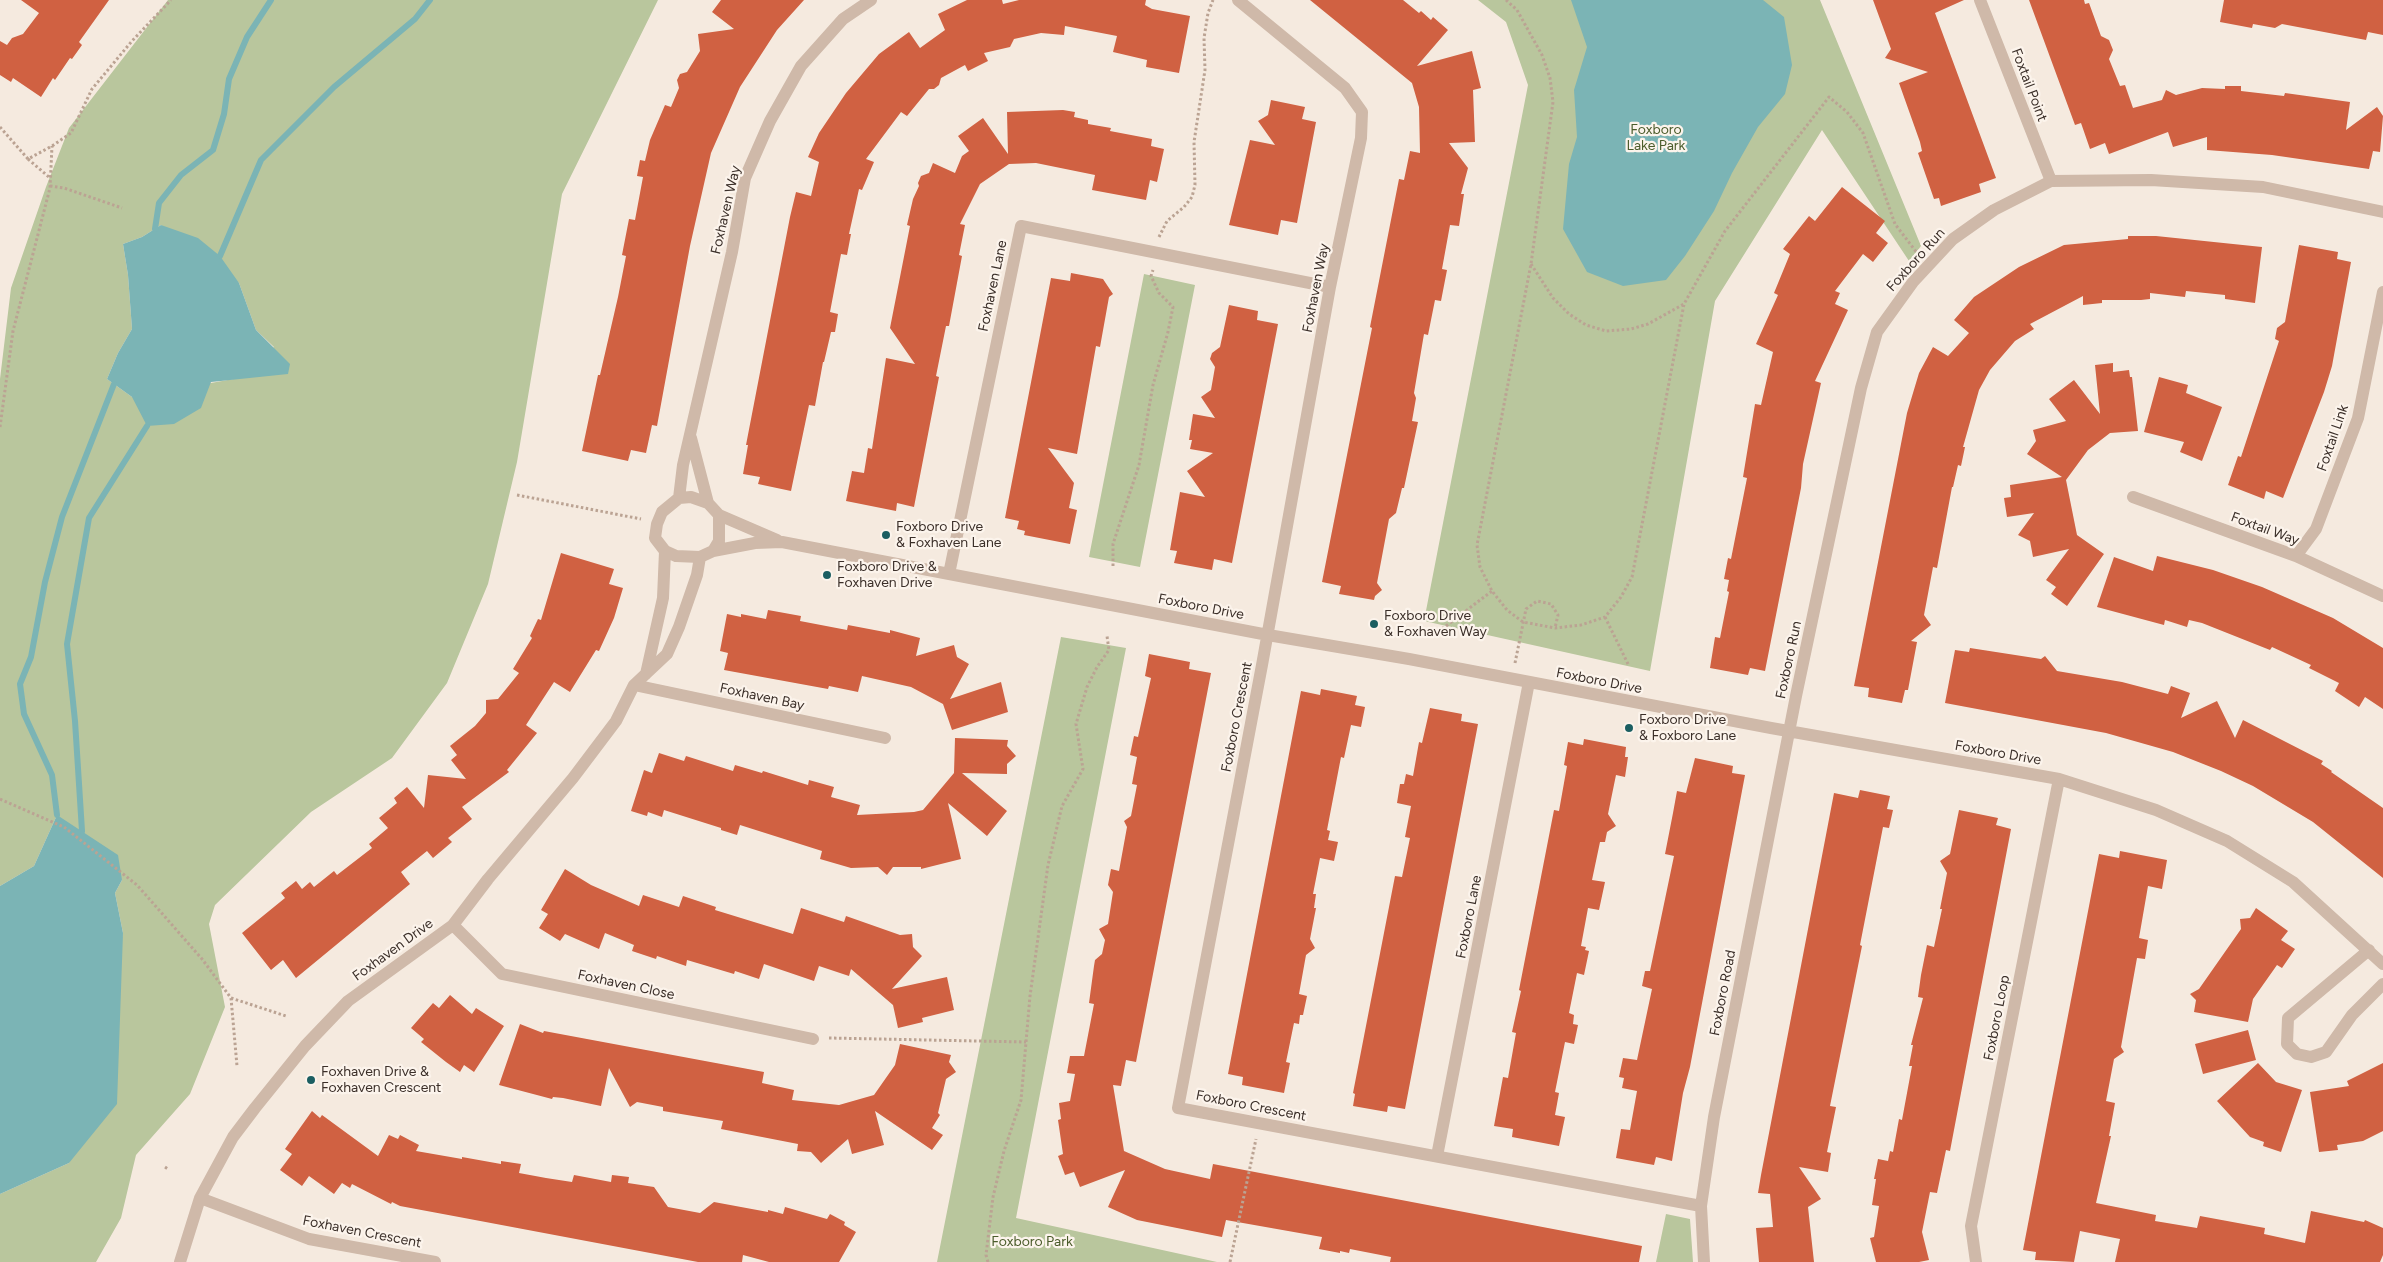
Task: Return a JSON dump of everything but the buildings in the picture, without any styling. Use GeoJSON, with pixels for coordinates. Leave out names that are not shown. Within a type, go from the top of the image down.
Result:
{"type":"FeatureCollection","features":[{"type":"Feature","properties":{"kind":"street","name":"Foxhaven Way"},"geometry":{"type":"LineString","coordinates":[[679,498],[690,436],[732,252],[745,178],[770,121],[801,66],[843,19],[871,0]]}},
{"type":"Feature","properties":{"kind":"street","name":"Foxhaven Way"},"geometry":{"type":"LineString","coordinates":[[1238,0],[1345,88],[1362,112],[1361,138],[1330,287],[1268,636]]}},
{"type":"Feature","properties":{"kind":"street","name":"Foxtail Point"},"geometry":{"type":"LineString","coordinates":[[1980,0],[2051,181]]}},
{"type":"Feature","properties":{"kind":"street","name":"Foxboro Run"},"geometry":{"type":"LineString","coordinates":[[1790,731],[1861,388],[1877,332],[1913,282],[1953,239],[1994,210],[2051,181],[2152,180],[2263,187],[2383,212]]}},
{"type":"Feature","properties":{"kind":"street","name":"Foxhaven Lane"},"geometry":{"type":"LineString","coordinates":[[949,574],[1021,226],[1330,287]]}},
{"type":"Feature","properties":{"kind":"street","name":"Foxtail Link"},"geometry":{"type":"LineString","coordinates":[[2296,556],[2316,528],[2358,418],[2383,292]]}},
{"type":"Feature","properties":{"kind":"street","name":"Foxhaven Way"},"geometry":{"type":"LineString","coordinates":[[690,436],[708,503]]}},
{"type":"Feature","properties":{"kind":"street"},"geometry":{"type":"LineString","coordinates":[[691,497],[708,503],[719,515],[719,541],[713,551],[700,557],[676,556],[665,551],[655,538],[657,524],[662,512],[679,498],[691,497]]}},
{"type":"Feature","properties":{"kind":"street","name":"Foxtail Way"},"geometry":{"type":"LineString","coordinates":[[2133,498],[2296,556],[2383,596]]}},
{"type":"Feature","properties":{"kind":"street","name":"Foxboro Drive"},"geometry":{"type":"LineString","coordinates":[[719,515],[782,542],[1268,636],[1530,682],[2059,780],[2156,810],[2226,841],[2293,882],[2383,964]]}},
{"type":"Feature","properties":{"kind":"street","name":"Foxboro Drive"},"geometry":{"type":"LineString","coordinates":[[713,551],[755,543],[782,542]]}},
{"type":"Feature","properties":{"kind":"street"},"geometry":{"type":"LineString","coordinates":[[646,674],[663,598],[666,575],[665,551]]}},
{"type":"Feature","properties":{"kind":"street","name":"Foxhaven Drive"},"geometry":{"type":"LineString","coordinates":[[180,1262],[200,1198],[233,1137],[305,1046],[348,1001],[453,925],[488,879],[573,778],[616,721],[634,685],[667,654],[680,627],[697,575],[700,557]]}},
{"type":"Feature","properties":{"kind":"street","name":"Foxboro Crescent"},"geometry":{"type":"LineString","coordinates":[[1268,636],[1178,1108],[1701,1206]]}},
{"type":"Feature","properties":{"kind":"street","name":"Foxboro Lane"},"geometry":{"type":"LineString","coordinates":[[1437,1156],[1530,682]]}},
{"type":"Feature","properties":{"kind":"street","name":"Foxhaven Bay"},"geometry":{"type":"LineString","coordinates":[[634,685],[884,738]]}},
{"type":"Feature","properties":{"kind":"street","name":"Foxboro Road"},"geometry":{"type":"LineString","coordinates":[[1704,1262],[1701,1206],[1714,1117],[1790,731]]}},
{"type":"Feature","properties":{"kind":"street","name":"Foxboro Loop"},"geometry":{"type":"LineString","coordinates":[[1976,1262],[1971,1226],[2059,780]]}},
{"type":"Feature","properties":{"kind":"street","name":"Foxhaven Close"},"geometry":{"type":"LineString","coordinates":[[453,925],[502,974],[813,1039]]}},
{"type":"Feature","properties":{"kind":"street"},"geometry":{"type":"LineString","coordinates":[[2369,950],[2288,1018],[2287,1044],[2297,1054],[2311,1057],[2326,1052],[2352,1015],[2383,984]]}},
{"type":"Feature","properties":{"kind":"street","name":"Foxhaven Crescent"},"geometry":{"type":"LineString","coordinates":[[200,1198],[309,1239],[434,1262]]}},
{"type":"Feature","properties":{"kind":"path"},"geometry":{"type":"LineString","coordinates":[[28,159],[71,133],[92,89],[132,41],[171,0]]}},
{"type":"Feature","properties":{"kind":"path"},"geometry":{"type":"LineString","coordinates":[[1158,237],[1167,221],[1184,207],[1192,197],[1195,185],[1194,142],[1205,70],[1204,38],[1208,14],[1213,0]]}},
{"type":"Feature","properties":{"kind":"path"},"geometry":{"type":"LineString","coordinates":[[1506,0],[1517,10],[1542,55],[1550,78],[1554,102],[1531,264],[1477,545],[1480,567],[1492,591],[1507,610],[1523,622],[1555,628],[1582,625],[1605,617],[1621,597],[1632,577],[1684,304],[1725,231],[1829,97],[1847,112],[1864,133],[1895,224],[1921,257]]}},
{"type":"Feature","properties":{"kind":"path"},"geometry":{"type":"LineString","coordinates":[[0,127],[28,159],[50,179]]}},
{"type":"Feature","properties":{"kind":"path"},"geometry":{"type":"LineString","coordinates":[[0,427],[13,331],[50,186],[52,146]]}},
{"type":"Feature","properties":{"kind":"path"},"geometry":{"type":"LineString","coordinates":[[50,186],[64,188],[122,208]]}},
{"type":"Feature","properties":{"kind":"path"},"geometry":{"type":"LineString","coordinates":[[1531,264],[1553,298],[1569,314],[1586,325],[1606,331],[1631,329],[1648,324],[1684,304]]}},
{"type":"Feature","properties":{"kind":"path"},"geometry":{"type":"LineString","coordinates":[[1113,566],[1113,544],[1139,465],[1153,385],[1173,307],[1159,293],[1151,276],[1153,270]]}},
{"type":"Feature","properties":{"kind":"path"},"geometry":{"type":"LineString","coordinates":[[517,494],[642,519]]}},
{"type":"Feature","properties":{"kind":"path"},"geometry":{"type":"LineString","coordinates":[[1442,629],[1492,591]]}},
{"type":"Feature","properties":{"kind":"path"},"geometry":{"type":"LineString","coordinates":[[1523,622],[1526,609],[1537,601],[1550,604],[1554,609],[1558,615],[1555,628]]}},
{"type":"Feature","properties":{"kind":"path"},"geometry":{"type":"LineString","coordinates":[[1605,617],[1628,664]]}},
{"type":"Feature","properties":{"kind":"path"},"geometry":{"type":"LineString","coordinates":[[988,1262],[986,1256],[993,1197],[1004,1152],[1021,1100],[1037,936],[1048,865],[1062,806],[1083,769],[1076,724],[1087,687],[1096,667],[1109,650],[1107,636]]}},
{"type":"Feature","properties":{"kind":"path"},"geometry":{"type":"LineString","coordinates":[[0,799],[64,827],[137,885],[202,959],[231,998],[237,1066]]}},
{"type":"Feature","properties":{"kind":"path"},"geometry":{"type":"LineString","coordinates":[[231,998],[286,1016]]}},
{"type":"Feature","properties":{"kind":"path"},"geometry":{"type":"LineString","coordinates":[[813,1039],[1026,1042]]}},
{"type":"Feature","properties":{"kind":"path"},"geometry":{"type":"LineString","coordinates":[[1230,1262],[1256,1139]]}},
{"type":"Feature","properties":{"kind":"green space"},"geometry":{"type":"Polygon","coordinates":[[[168,0],[658,0],[562,194],[517,462],[488,584],[447,683],[392,758],[311,812],[215,905],[209,924],[225,1007],[190,1094],[136,1155],[121,1218],[96,1262],[0,1262],[0,1194],[69,1163],[123,933],[115,893],[122,880],[57,815],[34,866],[0,886],[0,379],[11,288],[46,187],[69,128],[168,0]],[[161,225],[142,237],[123,244],[128,275],[132,329],[118,353],[107,379],[132,397],[239,378],[274,347],[256,330],[239,283],[161,225]]]}},
{"type":"Feature","properties":{"kind":"green space","name":"Foxboro Lake Park"},"geometry":{"type":"Polygon","coordinates":[[[1478,0],[1820,0],[1921,246],[1909,261],[1822,130],[1715,301],[1650,671],[1424,621],[1528,85],[1506,22],[1478,0]]]}},
{"type":"Feature","properties":{"kind":"green space"},"geometry":{"type":"Polygon","coordinates":[[[1144,274],[1195,285],[1140,567],[1089,557],[1144,274]]]}},
{"type":"Feature","properties":{"kind":"green space","name":"Foxboro Park"},"geometry":{"type":"Polygon","coordinates":[[[1061,637],[1126,648],[1016,1218],[1217,1262],[937,1262],[1061,637]]]}},
{"type":"Feature","properties":{"kind":"green space"},"geometry":{"type":"Polygon","coordinates":[[[1666,1214],[1690,1219],[1693,1262],[1656,1262],[1666,1214]]]}},
{"type":"Feature","properties":{"kind":"water"},"geometry":{"type":"Polygon","coordinates":[[[1571,0],[1763,0],[1784,17],[1792,65],[1785,94],[1758,127],[1732,173],[1714,211],[1685,256],[1666,280],[1623,286],[1587,272],[1563,229],[1569,164],[1577,137],[1574,90],[1587,47],[1571,0]]]}},
{"type":"Feature","properties":{"kind":"water"},"geometry":{"type":"Polygon","coordinates":[[[161,225],[198,238],[220,256],[239,283],[256,330],[290,364],[288,374],[211,382],[201,408],[174,424],[147,426],[132,397],[107,379],[118,353],[132,329],[128,275],[123,244],[142,237],[161,225]]]}},
{"type":"Feature","properties":{"kind":"water"},"geometry":{"type":"Polygon","coordinates":[[[57,815],[118,855],[122,880],[115,893],[123,933],[117,1104],[69,1163],[0,1194],[0,886],[34,866],[57,815]]]}},
{"type":"Feature","properties":{"kind":"waterway"},"geometry":{"type":"LineString","coordinates":[[155,229],[159,203],[181,175],[213,150],[224,114],[229,79],[247,37],[271,0]]}},
{"type":"Feature","properties":{"kind":"waterway"},"geometry":{"type":"LineString","coordinates":[[220,256],[261,160],[334,87],[415,19],[430,0]]}},
{"type":"Feature","properties":{"kind":"waterway"},"geometry":{"type":"LineString","coordinates":[[57,815],[52,775],[24,714],[20,684],[31,657],[45,582],[62,517],[114,384]]}},
{"type":"Feature","properties":{"kind":"waterway"},"geometry":{"type":"LineString","coordinates":[[82,831],[75,721],[67,644],[89,518],[147,426]]}},
{"type":"Feature","properties":{"kind":"place","name":"Foxboro Drive & Foxhaven Lane"},"geometry":{"type":"Point","coordinates":[886,535]}},
{"type":"Feature","properties":{"kind":"place","name":"Foxboro Drive & Foxhaven Drive"},"geometry":{"type":"Point","coordinates":[827,575]}},
{"type":"Feature","properties":{"kind":"place","name":"Foxboro Drive & Foxhaven Way"},"geometry":{"type":"Point","coordinates":[1374,624]}},
{"type":"Feature","properties":{"kind":"place","name":"Foxboro Drive & Foxboro Lane"},"geometry":{"type":"Point","coordinates":[1629,728]}},
{"type":"Feature","properties":{"kind":"place","name":"Foxhaven Drive & Foxhaven Crescent"},"geometry":{"type":"Point","coordinates":[311,1080]}}]}
